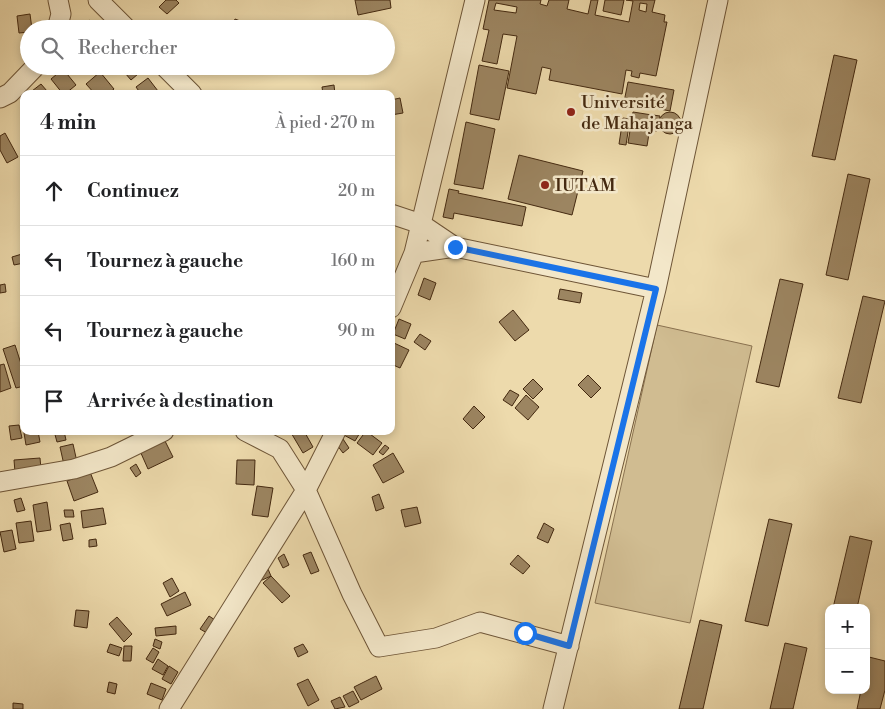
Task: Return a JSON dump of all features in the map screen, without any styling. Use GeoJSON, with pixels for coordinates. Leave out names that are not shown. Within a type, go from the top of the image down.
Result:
{"type":"FeatureCollection","features":[{"type":"Feature","properties":{"kind":"street"},"geometry":{"type":"LineString","coordinates":[[58,0],[62,14],[60,20]]}},
{"type":"Feature","properties":{"kind":"street"},"geometry":{"type":"LineString","coordinates":[[98,0],[118,20]]}},
{"type":"Feature","properties":{"kind":"street"},"geometry":{"type":"LineString","coordinates":[[395,298],[414,253],[475,0]]}},
{"type":"Feature","properties":{"kind":"street"},"geometry":{"type":"LineString","coordinates":[[553,709],[656,289],[718,0]]}},
{"type":"Feature","properties":{"kind":"street"},"geometry":{"type":"LineString","coordinates":[[0,98],[10,93],[27,75]]}},
{"type":"Feature","properties":{"kind":"street"},"geometry":{"type":"LineString","coordinates":[[173,75],[188,90]]}},
{"type":"Feature","properties":{"kind":"street"},"geometry":{"type":"LineString","coordinates":[[395,215],[421,224],[455,247]]}},
{"type":"Feature","properties":{"kind":"street"},"geometry":{"type":"LineString","coordinates":[[414,253],[455,247],[656,289]]}},
{"type":"Feature","properties":{"kind":"street"},"geometry":{"type":"LineString","coordinates":[[0,482],[74,469],[111,457],[156,435]]}},
{"type":"Feature","properties":{"kind":"street"},"geometry":{"type":"LineString","coordinates":[[261,435],[280,440],[306,490],[352,594],[380,647],[436,638],[480,622],[569,646]]}},
{"type":"Feature","properties":{"kind":"street"},"geometry":{"type":"LineString","coordinates":[[169,709],[306,490],[334,435]]}},
{"type":"Feature","properties":{"kind":"shaded area"},"geometry":{"type":"Polygon","coordinates":[[[657,325],[752,346],[690,623],[595,603],[657,325]]]}},
{"type":"Feature","properties":{"kind":"building"},"geometry":{"type":"Polygon","coordinates":[[[166,0],[176,0],[179,3],[167,14],[159,7],[166,0]]]}},
{"type":"Feature","properties":{"kind":"building"},"geometry":{"type":"Polygon","coordinates":[[[355,0],[390,0],[391,8],[358,15],[355,0]]]}},
{"type":"Feature","properties":{"kind":"building"},"geometry":{"type":"Polygon","coordinates":[[[489,0],[541,0],[540,4],[547,6],[549,0],[569,0],[567,9],[588,14],[591,0],[598,0],[595,15],[629,22],[633,1],[626,0],[655,0],[652,12],[665,15],[664,22],[667,22],[656,76],[640,73],[639,78],[631,76],[632,71],[626,70],[622,94],[549,80],[551,69],[542,67],[536,94],[507,88],[517,36],[503,34],[497,64],[482,61],[489,30],[483,29],[489,0]],[[496,3],[494,10],[516,13],[517,7],[496,3]],[[640,3],[639,10],[646,12],[647,4],[640,3]]]}},
{"type":"Feature","properties":{"kind":"building"},"geometry":{"type":"Polygon","coordinates":[[[605,0],[624,0],[621,15],[603,11],[605,0]]]}},
{"type":"Feature","properties":{"kind":"building"},"geometry":{"type":"Polygon","coordinates":[[[30,14],[31,20],[20,20],[20,33],[19,33],[17,16],[30,14]]]}},
{"type":"Feature","properties":{"kind":"building"},"geometry":{"type":"Polygon","coordinates":[[[834,55],[857,60],[835,160],[812,156],[834,55]]]}},
{"type":"Feature","properties":{"kind":"building"},"geometry":{"type":"Polygon","coordinates":[[[479,65],[509,71],[499,120],[470,114],[479,65]]]}},
{"type":"Feature","properties":{"kind":"building"},"geometry":{"type":"Polygon","coordinates":[[[56,75],[68,75],[76,85],[70,90],[60,90],[51,79],[56,75]]]}},
{"type":"Feature","properties":{"kind":"building"},"geometry":{"type":"Polygon","coordinates":[[[96,75],[102,75],[114,89],[91,90],[86,84],[96,75]]]}},
{"type":"Feature","properties":{"kind":"building"},"geometry":{"type":"Polygon","coordinates":[[[127,75],[137,75],[131,80],[127,75]]]}},
{"type":"Feature","properties":{"kind":"building"},"geometry":{"type":"Polygon","coordinates":[[[148,78],[157,90],[138,90],[136,87],[148,78]]]}},
{"type":"Feature","properties":{"kind":"building"},"geometry":{"type":"Polygon","coordinates":[[[628,82],[674,90],[670,111],[624,102],[628,82]]]}},
{"type":"Feature","properties":{"kind":"building"},"geometry":{"type":"Polygon","coordinates":[[[41,84],[46,90],[33,90],[41,84]]]}},
{"type":"Feature","properties":{"kind":"building"},"geometry":{"type":"Polygon","coordinates":[[[334,85],[335,90],[322,90],[322,87],[334,85]]]}},
{"type":"Feature","properties":{"kind":"building"},"geometry":{"type":"Polygon","coordinates":[[[400,98],[403,113],[395,114],[395,99],[400,98]]]}},
{"type":"Feature","properties":{"kind":"building"},"geometry":{"type":"Polygon","coordinates":[[[633,112],[652,115],[647,146],[628,143],[633,112]]]}},
{"type":"Feature","properties":{"kind":"building"},"geometry":{"type":"Polygon","coordinates":[[[670,112],[678,115],[681,123],[678,131],[670,134],[662,131],[659,123],[662,115],[670,112]]]}},
{"type":"Feature","properties":{"kind":"building"},"geometry":{"type":"Polygon","coordinates":[[[653,115],[660,116],[657,131],[650,130],[653,115]]]}},
{"type":"Feature","properties":{"kind":"building"},"geometry":{"type":"Polygon","coordinates":[[[623,118],[630,119],[626,145],[619,144],[623,118]]]}},
{"type":"Feature","properties":{"kind":"building"},"geometry":{"type":"Polygon","coordinates":[[[466,122],[495,129],[483,189],[454,184],[466,122]]]}},
{"type":"Feature","properties":{"kind":"building"},"geometry":{"type":"Polygon","coordinates":[[[5,133],[18,157],[7,163],[0,150],[0,136],[5,133]]]}},
{"type":"Feature","properties":{"kind":"building","name":"IUTAM"},"geometry":{"type":"Polygon","coordinates":[[[519,155],[583,171],[572,215],[508,199],[519,155]]]}},
{"type":"Feature","properties":{"kind":"building"},"geometry":{"type":"Polygon","coordinates":[[[848,174],[870,179],[848,280],[826,275],[848,174]]]}},
{"type":"Feature","properties":{"kind":"building"},"geometry":{"type":"Polygon","coordinates":[[[449,189],[459,191],[458,193],[526,207],[522,226],[454,213],[453,219],[443,217],[449,189]]]}},
{"type":"Feature","properties":{"kind":"building"},"geometry":{"type":"Polygon","coordinates":[[[20,255],[20,264],[14,265],[12,257],[20,255]]]}},
{"type":"Feature","properties":{"kind":"building"},"geometry":{"type":"Polygon","coordinates":[[[424,278],[436,283],[430,300],[418,295],[424,278]]]}},
{"type":"Feature","properties":{"kind":"building"},"geometry":{"type":"Polygon","coordinates":[[[780,279],[803,284],[779,387],[756,382],[780,279]]]}},
{"type":"Feature","properties":{"kind":"building"},"geometry":{"type":"Polygon","coordinates":[[[5,284],[6,292],[0,293],[0,285],[5,284]]]}},
{"type":"Feature","properties":{"kind":"building"},"geometry":{"type":"Polygon","coordinates":[[[560,289],[582,293],[580,303],[558,299],[560,289]]]}},
{"type":"Feature","properties":{"kind":"building"},"geometry":{"type":"Polygon","coordinates":[[[863,296],[885,301],[861,403],[838,398],[863,296]]]}},
{"type":"Feature","properties":{"kind":"building"},"geometry":{"type":"Polygon","coordinates":[[[513,310],[529,330],[515,341],[499,322],[513,310]]]}},
{"type":"Feature","properties":{"kind":"building"},"geometry":{"type":"Polygon","coordinates":[[[399,319],[411,324],[405,339],[395,335],[399,319]]]}},
{"type":"Feature","properties":{"kind":"building"},"geometry":{"type":"Polygon","coordinates":[[[420,334],[431,341],[425,350],[414,342],[420,334]]]}},
{"type":"Feature","properties":{"kind":"building"},"geometry":{"type":"Polygon","coordinates":[[[395,343],[409,350],[400,368],[395,366],[395,343]]]}},
{"type":"Feature","properties":{"kind":"building"},"geometry":{"type":"Polygon","coordinates":[[[15,345],[20,361],[20,387],[16,388],[3,349],[15,345]]]}},
{"type":"Feature","properties":{"kind":"building"},"geometry":{"type":"Polygon","coordinates":[[[4,364],[11,388],[0,392],[0,365],[4,364]]]}},
{"type":"Feature","properties":{"kind":"building"},"geometry":{"type":"Polygon","coordinates":[[[588,375],[601,388],[591,398],[578,385],[588,375]]]}},
{"type":"Feature","properties":{"kind":"building"},"geometry":{"type":"Polygon","coordinates":[[[533,379],[543,389],[533,399],[523,389],[533,379]]]}},
{"type":"Feature","properties":{"kind":"building"},"geometry":{"type":"Polygon","coordinates":[[[510,390],[519,395],[512,406],[503,400],[510,390]]]}},
{"type":"Feature","properties":{"kind":"building"},"geometry":{"type":"Polygon","coordinates":[[[526,395],[539,407],[528,420],[515,408],[526,395]]]}},
{"type":"Feature","properties":{"kind":"building"},"geometry":{"type":"Polygon","coordinates":[[[474,406],[485,417],[473,429],[463,419],[474,406]]]}},
{"type":"Feature","properties":{"kind":"building"},"geometry":{"type":"Polygon","coordinates":[[[19,425],[22,438],[11,440],[9,426],[19,425]]]}},
{"type":"Feature","properties":{"kind":"building"},"geometry":{"type":"Polygon","coordinates":[[[24,435],[39,435],[40,442],[26,445],[24,435]]]}},
{"type":"Feature","properties":{"kind":"building"},"geometry":{"type":"Polygon","coordinates":[[[55,435],[65,435],[66,440],[57,442],[55,435]]]}},
{"type":"Feature","properties":{"kind":"building"},"geometry":{"type":"Polygon","coordinates":[[[292,435],[306,435],[313,447],[303,453],[292,435]]]}},
{"type":"Feature","properties":{"kind":"building"},"geometry":{"type":"Polygon","coordinates":[[[344,435],[359,435],[355,441],[344,435]]]}},
{"type":"Feature","properties":{"kind":"building"},"geometry":{"type":"Polygon","coordinates":[[[363,435],[371,435],[382,443],[373,455],[357,443],[363,435]]]}},
{"type":"Feature","properties":{"kind":"building"},"geometry":{"type":"Polygon","coordinates":[[[341,436],[349,448],[343,453],[334,441],[341,436]]]}},
{"type":"Feature","properties":{"kind":"building"},"geometry":{"type":"Polygon","coordinates":[[[164,439],[173,457],[148,469],[140,451],[164,439]]]}},
{"type":"Feature","properties":{"kind":"building"},"geometry":{"type":"Polygon","coordinates":[[[73,444],[77,462],[64,465],[60,447],[73,444]]]}},
{"type":"Feature","properties":{"kind":"building"},"geometry":{"type":"Polygon","coordinates":[[[385,445],[389,448],[383,455],[379,452],[385,445]]]}},
{"type":"Feature","properties":{"kind":"building"},"geometry":{"type":"Polygon","coordinates":[[[393,453],[404,472],[383,483],[373,465],[393,453]]]}},
{"type":"Feature","properties":{"kind":"building"},"geometry":{"type":"Polygon","coordinates":[[[40,458],[41,469],[15,472],[14,460],[40,458]]]}},
{"type":"Feature","properties":{"kind":"building"},"geometry":{"type":"Polygon","coordinates":[[[237,460],[255,460],[254,485],[236,484],[237,460]]]}},
{"type":"Feature","properties":{"kind":"building"},"geometry":{"type":"Polygon","coordinates":[[[136,464],[141,473],[136,477],[130,468],[136,464]]]}},
{"type":"Feature","properties":{"kind":"building"},"geometry":{"type":"Polygon","coordinates":[[[90,472],[98,492],[74,501],[67,481],[90,472]]]}},
{"type":"Feature","properties":{"kind":"building"},"geometry":{"type":"Polygon","coordinates":[[[257,486],[273,488],[268,517],[252,515],[257,486]]]}},
{"type":"Feature","properties":{"kind":"building"},"geometry":{"type":"Polygon","coordinates":[[[379,494],[384,508],[376,511],[372,497],[379,494]]]}},
{"type":"Feature","properties":{"kind":"building"},"geometry":{"type":"Polygon","coordinates":[[[21,498],[25,510],[17,512],[14,500],[21,498]]]}},
{"type":"Feature","properties":{"kind":"building"},"geometry":{"type":"Polygon","coordinates":[[[47,502],[51,530],[37,532],[33,505],[47,502]]]}},
{"type":"Feature","properties":{"kind":"building"},"geometry":{"type":"Polygon","coordinates":[[[417,507],[421,523],[405,527],[401,510],[417,507]]]}},
{"type":"Feature","properties":{"kind":"building"},"geometry":{"type":"Polygon","coordinates":[[[103,508],[106,524],[83,528],[81,511],[103,508]]]}},
{"type":"Feature","properties":{"kind":"building"},"geometry":{"type":"Polygon","coordinates":[[[64,510],[73,510],[74,517],[65,517],[64,510]]]}},
{"type":"Feature","properties":{"kind":"building"},"geometry":{"type":"Polygon","coordinates":[[[769,519],[792,524],[768,626],[745,621],[769,519]]]}},
{"type":"Feature","properties":{"kind":"building"},"geometry":{"type":"Polygon","coordinates":[[[31,521],[34,541],[19,543],[16,523],[31,521]]]}},
{"type":"Feature","properties":{"kind":"building"},"geometry":{"type":"Polygon","coordinates":[[[70,523],[73,539],[63,541],[60,525],[70,523]]]}},
{"type":"Feature","properties":{"kind":"building"},"geometry":{"type":"Polygon","coordinates":[[[544,523],[554,529],[548,543],[537,538],[544,523]]]}},
{"type":"Feature","properties":{"kind":"building"},"geometry":{"type":"Polygon","coordinates":[[[12,530],[16,549],[4,552],[0,532],[12,530]]]}},
{"type":"Feature","properties":{"kind":"building"},"geometry":{"type":"Polygon","coordinates":[[[850,536],[872,541],[858,604],[834,604],[850,536]]]}},
{"type":"Feature","properties":{"kind":"building"},"geometry":{"type":"Polygon","coordinates":[[[96,539],[97,546],[89,547],[89,540],[96,539]]]}},
{"type":"Feature","properties":{"kind":"building"},"geometry":{"type":"Polygon","coordinates":[[[311,552],[319,571],[311,574],[303,555],[311,552]]]}},
{"type":"Feature","properties":{"kind":"building"},"geometry":{"type":"Polygon","coordinates":[[[284,554],[289,565],[283,568],[278,558],[284,554]]]}},
{"type":"Feature","properties":{"kind":"building"},"geometry":{"type":"Polygon","coordinates":[[[518,555],[530,566],[523,574],[510,564],[518,555]]]}},
{"type":"Feature","properties":{"kind":"building"},"geometry":{"type":"Polygon","coordinates":[[[268,569],[271,576],[260,581],[257,574],[268,569]]]}},
{"type":"Feature","properties":{"kind":"building"},"geometry":{"type":"Polygon","coordinates":[[[271,576],[290,596],[282,603],[263,583],[271,576]]]}},
{"type":"Feature","properties":{"kind":"building"},"geometry":{"type":"Polygon","coordinates":[[[172,578],[179,591],[170,597],[163,583],[172,578]]]}},
{"type":"Feature","properties":{"kind":"building"},"geometry":{"type":"Polygon","coordinates":[[[185,592],[191,605],[167,616],[161,604],[185,592]]]}},
{"type":"Feature","properties":{"kind":"building"},"geometry":{"type":"Polygon","coordinates":[[[76,610],[89,611],[87,628],[74,626],[76,610]]]}},
{"type":"Feature","properties":{"kind":"building"},"geometry":{"type":"Polygon","coordinates":[[[209,616],[215,620],[207,633],[200,629],[209,616]]]}},
{"type":"Feature","properties":{"kind":"building"},"geometry":{"type":"Polygon","coordinates":[[[117,617],[132,634],[124,642],[109,624],[117,617]]]}},
{"type":"Feature","properties":{"kind":"building"},"geometry":{"type":"Polygon","coordinates":[[[700,620],[722,625],[703,709],[679,709],[700,620]]]}},
{"type":"Feature","properties":{"kind":"building"},"geometry":{"type":"Polygon","coordinates":[[[176,626],[176,634],[156,636],[155,628],[176,626]]]}},
{"type":"Feature","properties":{"kind":"building"},"geometry":{"type":"Polygon","coordinates":[[[155,639],[162,642],[160,649],[153,646],[155,639]]]}},
{"type":"Feature","properties":{"kind":"building"},"geometry":{"type":"Polygon","coordinates":[[[785,643],[807,648],[793,709],[770,709],[785,643]]]}},
{"type":"Feature","properties":{"kind":"building"},"geometry":{"type":"Polygon","coordinates":[[[110,644],[122,648],[119,656],[107,652],[110,644]]]}},
{"type":"Feature","properties":{"kind":"building"},"geometry":{"type":"Polygon","coordinates":[[[303,644],[308,652],[298,657],[294,648],[303,644]]]}},
{"type":"Feature","properties":{"kind":"building"},"geometry":{"type":"Polygon","coordinates":[[[124,646],[132,646],[131,661],[123,661],[124,646]]]}},
{"type":"Feature","properties":{"kind":"building"},"geometry":{"type":"Polygon","coordinates":[[[153,648],[159,652],[153,663],[146,659],[153,648]]]}},
{"type":"Feature","properties":{"kind":"building"},"geometry":{"type":"Polygon","coordinates":[[[870,657],[885,661],[885,690],[880,709],[857,709],[860,694],[870,694],[870,657]]]}},
{"type":"Feature","properties":{"kind":"building"},"geometry":{"type":"Polygon","coordinates":[[[158,659],[168,666],[163,675],[152,669],[158,659]]]}},
{"type":"Feature","properties":{"kind":"building"},"geometry":{"type":"Polygon","coordinates":[[[169,666],[178,672],[171,684],[162,679],[169,666]]]}},
{"type":"Feature","properties":{"kind":"building"},"geometry":{"type":"Polygon","coordinates":[[[376,676],[382,689],[361,700],[354,687],[376,676]]]}},
{"type":"Feature","properties":{"kind":"building"},"geometry":{"type":"Polygon","coordinates":[[[308,679],[319,700],[308,706],[297,684],[308,679]]]}},
{"type":"Feature","properties":{"kind":"building"},"geometry":{"type":"Polygon","coordinates":[[[109,682],[117,684],[115,694],[107,692],[109,682]]]}},
{"type":"Feature","properties":{"kind":"building"},"geometry":{"type":"Polygon","coordinates":[[[151,683],[166,689],[162,700],[147,694],[151,683]]]}},
{"type":"Feature","properties":{"kind":"building"},"geometry":{"type":"Polygon","coordinates":[[[353,691],[359,702],[349,707],[343,696],[353,691]]]}},
{"type":"Feature","properties":{"kind":"building"},"geometry":{"type":"Polygon","coordinates":[[[340,697],[345,707],[335,709],[331,701],[340,697]]]}},
{"type":"Feature","properties":{"kind":"building"},"geometry":{"type":"Polygon","coordinates":[[[13,703],[23,704],[23,709],[13,709],[13,703]]]}},
{"type":"Feature","properties":{"kind":"place","name":"Université de Mahajanga"},"geometry":{"type":"Point","coordinates":[571,112]}},
{"type":"Feature","properties":{"kind":"place","name":"IUTAM"},"geometry":{"type":"Point","coordinates":[545,185]}},
{"type":"Feature","properties":{"kind":"route"},"geometry":{"type":"LineString","coordinates":[[455,247],[656,289],[569,646],[525,633]]}}]}
